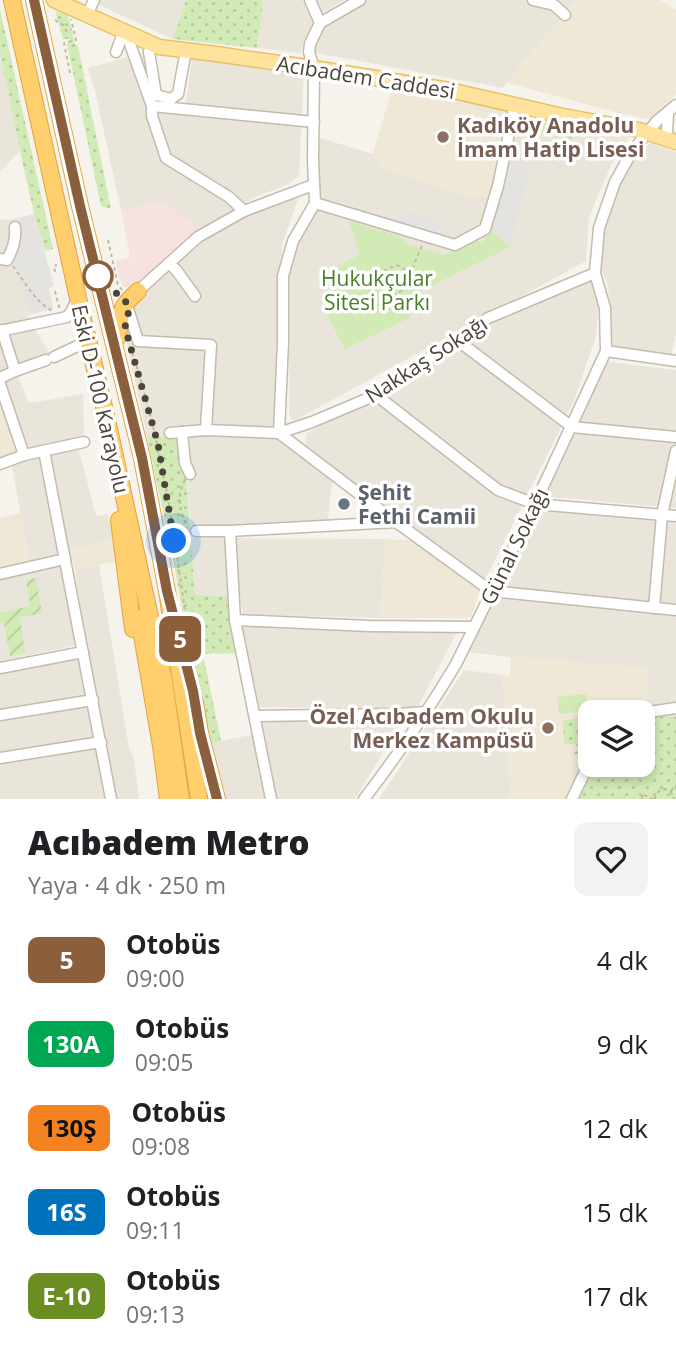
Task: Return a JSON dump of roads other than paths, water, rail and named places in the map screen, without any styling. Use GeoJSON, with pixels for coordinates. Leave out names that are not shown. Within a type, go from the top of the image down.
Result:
{"type":"FeatureCollection","features":[{"type":"Feature","properties":{"kind":"highway","name":"Eski D-100 Karayolu"},"geometry":{"type":"LineString","coordinates":[[12,0],[164,681],[181,799]]}},
{"type":"Feature","properties":{"kind":"highway","name":"Eski D-100 Karayolu"},"geometry":{"type":"LineString","coordinates":[[34,0],[96,269],[122,344],[167,591],[199,799]]}},
{"type":"Feature","properties":{"kind":"highway"},"geometry":{"type":"LineString","coordinates":[[96,269],[111,287],[130,294],[118,318],[122,344]]}},
{"type":"Feature","properties":{"kind":"highway"},"geometry":{"type":"LineString","coordinates":[[106,415],[136,653],[158,799]]}},
{"type":"Feature","properties":{"kind":"highway"},"geometry":{"type":"LineString","coordinates":[[119,520],[144,642],[168,799]]}},
{"type":"Feature","properties":{"kind":"highway"},"geometry":{"type":"LineString","coordinates":[[167,591],[217,799]]}},
{"type":"Feature","properties":{"kind":"main road","name":"Acıbadem Caddesi"},"geometry":{"type":"LineString","coordinates":[[64,4],[91,7],[164,41],[418,77],[628,119],[660,134]]}},
{"type":"Feature","properties":{"kind":"main road","name":"Acıbadem Caddesi"},"geometry":{"type":"LineString","coordinates":[[91,7],[125,32],[159,47],[307,61],[660,134]]}},
{"type":"Feature","properties":{"kind":"street"},"geometry":{"type":"LineString","coordinates":[[310,0],[319,21]]}},
{"type":"Feature","properties":{"kind":"street"},"geometry":{"type":"LineString","coordinates":[[349,0],[319,21],[307,61],[314,122],[314,203],[293,240],[283,276],[279,433],[491,591],[676,610]]}},
{"type":"Feature","properties":{"kind":"street"},"geometry":{"type":"LineString","coordinates":[[319,21],[360,0]]}},
{"type":"Feature","properties":{"kind":"street"},"geometry":{"type":"LineString","coordinates":[[533,0],[554,5],[565,15]]}},
{"type":"Feature","properties":{"kind":"street"},"geometry":{"type":"LineString","coordinates":[[116,52],[125,32]]}},
{"type":"Feature","properties":{"kind":"street"},"geometry":{"type":"LineString","coordinates":[[125,32],[152,106],[152,116],[166,158],[229,197],[244,211]]}},
{"type":"Feature","properties":{"kind":"street"},"geometry":{"type":"LineString","coordinates":[[151,44],[149,52],[156,95],[171,99],[178,94],[186,50]]}},
{"type":"Feature","properties":{"kind":"street"},"geometry":{"type":"LineString","coordinates":[[314,203],[455,245],[485,229],[498,186],[515,105]]}},
{"type":"Feature","properties":{"kind":"street"},"geometry":{"type":"LineString","coordinates":[[152,106],[314,122]]}},
{"type":"Feature","properties":{"kind":"street"},"geometry":{"type":"LineString","coordinates":[[660,134],[672,109]]}},
{"type":"Feature","properties":{"kind":"street","name":"Günal Sokağı"},"geometry":{"type":"LineString","coordinates":[[364,799],[399,753],[456,664],[572,427],[606,351],[605,308],[596,273],[599,228],[615,182],[660,134]]}},
{"type":"Feature","properties":{"kind":"street"},"geometry":{"type":"LineString","coordinates":[[206,430],[211,345],[138,341],[130,294],[198,237],[244,211],[313,185]]}},
{"type":"Feature","properties":{"kind":"street"},"geometry":{"type":"LineString","coordinates":[[0,259],[7,260],[13,249],[15,227]]}},
{"type":"Feature","properties":{"kind":"street"},"geometry":{"type":"LineString","coordinates":[[169,263],[195,296]]}},
{"type":"Feature","properties":{"kind":"street","name":"Nakkaş Sokağı"},"geometry":{"type":"LineString","coordinates":[[190,474],[176,432],[206,430],[279,433],[313,422],[376,395],[488,318],[596,273]]}},
{"type":"Feature","properties":{"kind":"street"},"geometry":{"type":"LineString","coordinates":[[15,371],[1,330],[66,317],[78,298]]}},
{"type":"Feature","properties":{"kind":"street"},"geometry":{"type":"LineString","coordinates":[[457,340],[572,427],[676,437]]}},
{"type":"Feature","properties":{"kind":"street"},"geometry":{"type":"LineString","coordinates":[[0,378],[88,341]]}},
{"type":"Feature","properties":{"kind":"street"},"geometry":{"type":"LineString","coordinates":[[606,351],[676,361]]}},
{"type":"Feature","properties":{"kind":"street"},"geometry":{"type":"LineString","coordinates":[[0,384],[24,455]]}},
{"type":"Feature","properties":{"kind":"street"},"geometry":{"type":"LineString","coordinates":[[376,395],[498,490],[535,504],[676,516]]}},
{"type":"Feature","properties":{"kind":"street"},"geometry":{"type":"LineString","coordinates":[[0,464],[24,455],[84,442]]}},
{"type":"Feature","properties":{"kind":"street"},"geometry":{"type":"LineString","coordinates":[[44,451],[111,799]]}},
{"type":"Feature","properties":{"kind":"street"},"geometry":{"type":"LineString","coordinates":[[654,608],[662,515],[676,451]]}},
{"type":"Feature","properties":{"kind":"street"},"geometry":{"type":"LineString","coordinates":[[194,533],[396,522]]}},
{"type":"Feature","properties":{"kind":"street"},"geometry":{"type":"LineString","coordinates":[[230,531],[235,620],[271,799]]}},
{"type":"Feature","properties":{"kind":"street"},"geometry":{"type":"LineString","coordinates":[[0,574],[65,559]]}},
{"type":"Feature","properties":{"kind":"street"},"geometry":{"type":"LineString","coordinates":[[235,620],[474,627]]}},
{"type":"Feature","properties":{"kind":"street"},"geometry":{"type":"LineString","coordinates":[[0,667],[83,652]]}},
{"type":"Feature","properties":{"kind":"street"},"geometry":{"type":"LineString","coordinates":[[0,715],[93,700]]}},
{"type":"Feature","properties":{"kind":"street"},"geometry":{"type":"LineString","coordinates":[[655,711],[676,708]]}},
{"type":"Feature","properties":{"kind":"street"},"geometry":{"type":"LineString","coordinates":[[255,716],[425,712]]}},
{"type":"Feature","properties":{"kind":"street"},"geometry":{"type":"LineString","coordinates":[[0,758],[101,742]]}},
{"type":"Feature","properties":{"kind":"street"},"geometry":{"type":"LineString","coordinates":[[572,799],[582,777]]}},
{"type":"Feature","properties":{"kind":"place","name":"Kadıköy Anadolu İmam Hatip Lisesi"},"geometry":{"type":"Point","coordinates":[443,137]}},
{"type":"Feature","properties":{"kind":"place","name":"Şehit Fethi Camii"},"geometry":{"type":"Point","coordinates":[344,504]}},
{"type":"Feature","properties":{"kind":"place","name":"Özel Acıbadem Okulu Merkez Kampüsü"},"geometry":{"type":"Point","coordinates":[548,728]}},
{"type":"Feature","properties":{"kind":"park label","name":"Hukukçular Sitesi Parkı"},"geometry":{"type":"Point","coordinates":[377,290]}}]}
